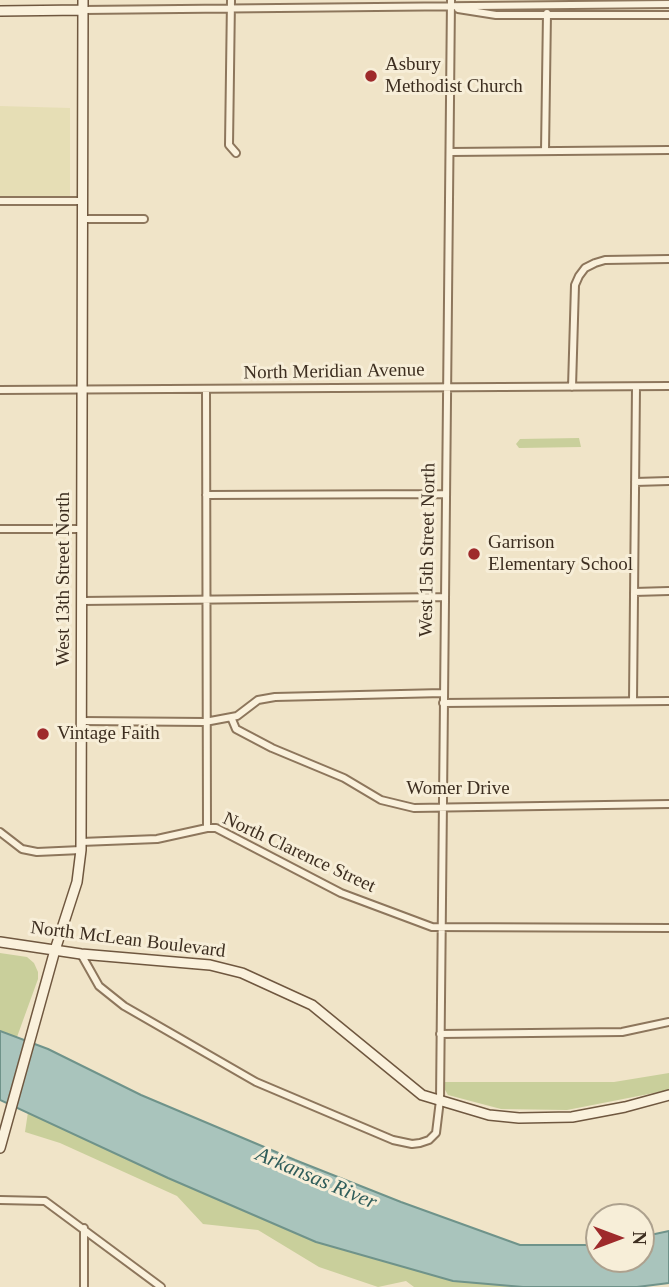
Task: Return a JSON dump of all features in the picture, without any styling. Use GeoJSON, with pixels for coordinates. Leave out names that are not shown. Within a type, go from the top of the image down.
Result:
{"type":"FeatureCollection","features":[{"type":"Feature","properties":{"kind":"street"},"geometry":{"type":"LineString","coordinates":[[231,0],[229,145],[236,153]]}},
{"type":"Feature","properties":{"kind":"street"},"geometry":{"type":"LineString","coordinates":[[634,15],[635,2]]}},
{"type":"Feature","properties":{"kind":"street"},"geometry":{"type":"LineString","coordinates":[[451,4],[496,15],[669,15]]}},
{"type":"Feature","properties":{"kind":"street"},"geometry":{"type":"LineString","coordinates":[[0,11],[83,5],[231,9],[451,4],[669,4]]}},
{"type":"Feature","properties":{"kind":"street","name":"West 15th Street North"},"geometry":{"type":"LineString","coordinates":[[81,954],[99,986],[124,1006],[256,1082],[393,1140],[412,1144],[433,1138],[436,1133],[440,1100],[445,387],[451,4]]}},
{"type":"Feature","properties":{"kind":"street","name":"West 13th Street North"},"geometry":{"type":"LineString","coordinates":[[0,1148],[54,950],[77,881],[81,846],[83,5]]}},
{"type":"Feature","properties":{"kind":"street"},"geometry":{"type":"LineString","coordinates":[[545,151],[547,5]]}},
{"type":"Feature","properties":{"kind":"street"},"geometry":{"type":"LineString","coordinates":[[450,152],[669,150]]}},
{"type":"Feature","properties":{"kind":"street"},"geometry":{"type":"LineString","coordinates":[[0,201],[82,201]]}},
{"type":"Feature","properties":{"kind":"street"},"geometry":{"type":"LineString","coordinates":[[83,219],[144,219]]}},
{"type":"Feature","properties":{"kind":"street"},"geometry":{"type":"LineString","coordinates":[[572,387],[575,285],[585,268],[605,260],[669,259]]}},
{"type":"Feature","properties":{"kind":"street","name":"North Meridian Avenue"},"geometry":{"type":"LineString","coordinates":[[0,390],[669,386]]}},
{"type":"Feature","properties":{"kind":"street"},"geometry":{"type":"LineString","coordinates":[[633,701],[636,387]]}},
{"type":"Feature","properties":{"kind":"street"},"geometry":{"type":"LineString","coordinates":[[206,389],[207,828]]}},
{"type":"Feature","properties":{"kind":"street"},"geometry":{"type":"LineString","coordinates":[[635,482],[669,481]]}},
{"type":"Feature","properties":{"kind":"street"},"geometry":{"type":"LineString","coordinates":[[205,495],[444,494]]}},
{"type":"Feature","properties":{"kind":"street"},"geometry":{"type":"LineString","coordinates":[[0,529],[82,529]]}},
{"type":"Feature","properties":{"kind":"street"},"geometry":{"type":"LineString","coordinates":[[634,592],[669,591]]}},
{"type":"Feature","properties":{"kind":"street"},"geometry":{"type":"LineString","coordinates":[[82,601],[444,597]]}},
{"type":"Feature","properties":{"kind":"street"},"geometry":{"type":"LineString","coordinates":[[81,721],[205,722],[237,716],[258,700],[275,697],[443,693]]}},
{"type":"Feature","properties":{"kind":"street"},"geometry":{"type":"LineString","coordinates":[[443,703],[669,701]]}},
{"type":"Feature","properties":{"kind":"street","name":"Womer Drive"},"geometry":{"type":"LineString","coordinates":[[231,717],[236,729],[272,748],[344,778],[381,800],[414,808],[669,804]]}},
{"type":"Feature","properties":{"kind":"street","name":"North Clarence Street"},"geometry":{"type":"LineString","coordinates":[[0,832],[22,849],[37,852],[157,839],[216,828],[341,893],[432,927],[669,928]]}},
{"type":"Feature","properties":{"kind":"street","name":"North McLean Boulevard"},"geometry":{"type":"LineString","coordinates":[[0,942],[81,954],[210,965],[242,973],[312,1005],[422,1094],[489,1115],[547,1119],[572,1117],[669,1095]]}},
{"type":"Feature","properties":{"kind":"street"},"geometry":{"type":"LineString","coordinates":[[440,1034],[622,1032],[669,1022]]}},
{"type":"Feature","properties":{"kind":"street"},"geometry":{"type":"LineString","coordinates":[[0,1200],[39,1199],[84,1228],[161,1287]]}},
{"type":"Feature","properties":{"kind":"street"},"geometry":{"type":"LineString","coordinates":[[84,1228],[84,1287]]}},
{"type":"Feature","properties":{"kind":"shaded area"},"geometry":{"type":"Polygon","coordinates":[[[0,106],[70,108],[70,196],[0,197],[0,106]]]}},
{"type":"Feature","properties":{"kind":"green space"},"geometry":{"type":"Polygon","coordinates":[[[579,438],[581,447],[519,448],[516,444],[520,439],[579,438]]]}},
{"type":"Feature","properties":{"kind":"green space"},"geometry":{"type":"Polygon","coordinates":[[[0,953],[27,957],[38,972],[38,979],[17,1037],[0,1031],[0,953]]]}},
{"type":"Feature","properties":{"kind":"green space"},"geometry":{"type":"Polygon","coordinates":[[[669,1073],[669,1090],[567,1110],[501,1109],[448,1095],[444,1088],[444,1082],[614,1082],[669,1073]]]}},
{"type":"Feature","properties":{"kind":"green space"},"geometry":{"type":"Polygon","coordinates":[[[28,1112],[168,1178],[316,1242],[453,1281],[523,1287],[414,1287],[406,1281],[378,1287],[319,1267],[258,1230],[203,1224],[177,1196],[60,1143],[25,1132],[28,1112]]]}},
{"type":"Feature","properties":{"kind":"water","name":"Arkansas River"},"geometry":{"type":"Polygon","coordinates":[[[0,1031],[48,1049],[141,1095],[401,1202],[520,1245],[585,1245],[585,1273],[655,1273],[655,1234],[669,1231],[669,1283],[637,1287],[523,1287],[453,1281],[316,1242],[168,1178],[0,1100],[0,1031]]]}},
{"type":"Feature","properties":{"kind":"place","name":"Asbury Methodist Church"},"geometry":{"type":"Point","coordinates":[371,76]}},
{"type":"Feature","properties":{"kind":"place","name":"Garrison Elementary School"},"geometry":{"type":"Point","coordinates":[474,554]}},
{"type":"Feature","properties":{"kind":"place","name":"Vintage Faith"},"geometry":{"type":"Point","coordinates":[43,734]}}]}
